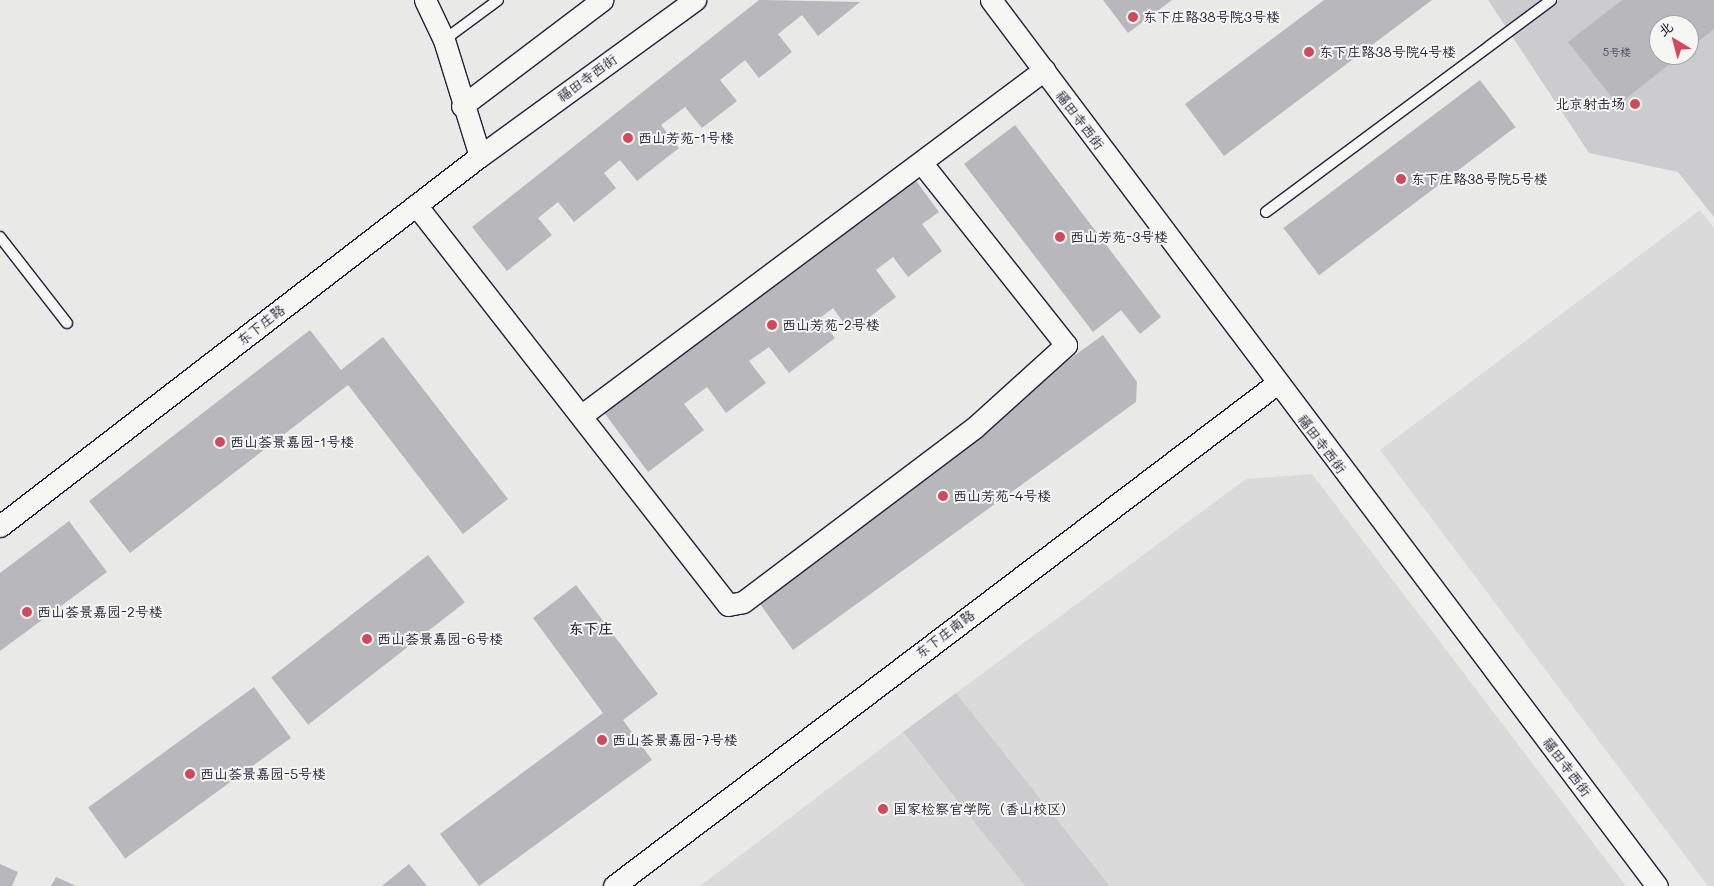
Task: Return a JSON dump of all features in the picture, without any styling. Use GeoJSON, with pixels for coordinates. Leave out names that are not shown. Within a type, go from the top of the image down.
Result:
{"type":"FeatureCollection","features":[{"type":"Feature","properties":{"kind":"street"},"geometry":{"type":"LineString","coordinates":[[425,0],[444,40],[462,106],[480,156]]}},
{"type":"Feature","properties":{"kind":"street"},"geometry":{"type":"LineString","coordinates":[[462,106],[602,0]]}},
{"type":"Feature","properties":{"kind":"street","name":"福田寺西街"},"geometry":{"type":"LineString","coordinates":[[480,156],[695,0]]}},
{"type":"Feature","properties":{"kind":"street","name":"福田寺西街"},"geometry":{"type":"LineString","coordinates":[[991,0],[1276,384],[1657,886]]}},
{"type":"Feature","properties":{"kind":"street"},"geometry":{"type":"LineString","coordinates":[[582,415],[1044,70]]}},
{"type":"Feature","properties":{"kind":"street","name":"东下庄路"},"geometry":{"type":"LineString","coordinates":[[0,526],[480,156]]}},
{"type":"Feature","properties":{"kind":"street"},"geometry":{"type":"LineString","coordinates":[[416,205],[570,408],[582,415],[728,605],[743,602],[974,428],[1066,345],[921,162]]}},
{"type":"Feature","properties":{"kind":"street","name":"东下庄南路"},"geometry":{"type":"LineString","coordinates":[[614,886],[1276,384]]}},
{"type":"Feature","properties":{"kind":"lane"},"geometry":{"type":"LineString","coordinates":[[444,40],[498,0]]}},
{"type":"Feature","properties":{"kind":"lane"},"geometry":{"type":"LineString","coordinates":[[1266,212],[1551,0]]}},
{"type":"Feature","properties":{"kind":"lane"},"geometry":{"type":"LineString","coordinates":[[0,237],[66,323]]}},
{"type":"Feature","properties":{"kind":"shaded area","name":"北京射击场"},"geometry":{"type":"Polygon","coordinates":[[[1488,0],[1714,0],[1714,217],[1678,172],[1589,153],[1488,0]]]}},
{"type":"Feature","properties":{"kind":"shaded area"},"geometry":{"type":"Polygon","coordinates":[[[1700,210],[1714,228],[1714,886],[1708,886],[1380,450],[1700,210]]]}},
{"type":"Feature","properties":{"kind":"shaded area"},"geometry":{"type":"Polygon","coordinates":[[[1312,474],[1626,886],[1110,886],[956,693],[1246,479],[1312,474]]]}},
{"type":"Feature","properties":{"kind":"shaded area"},"geometry":{"type":"Polygon","coordinates":[[[956,693],[1110,886],[1025,886],[903,732],[956,693]]]}},
{"type":"Feature","properties":{"kind":"shaded area","name":"国家检察官学院（香山校区）"},"geometry":{"type":"Polygon","coordinates":[[[903,732],[1025,886],[700,886],[903,732]]]}},
{"type":"Feature","properties":{"kind":"building","name":"西山芳苑-1号楼"},"geometry":{"type":"Polygon","coordinates":[[[759,0],[860,2],[818,36],[802,15],[778,34],[792,52],[759,78],[745,60],[720,80],[737,101],[702,128],[685,107],[661,125],[679,148],[637,181],[620,160],[604,173],[616,188],[574,222],[558,202],[538,218],[552,235],[507,271],[472,227],[759,0]]]}},
{"type":"Feature","properties":{"kind":"building","name":"东下庄路38号院3号楼"},"geometry":{"type":"Polygon","coordinates":[[[1103,0],[1172,0],[1128,33],[1103,0]]]}},
{"type":"Feature","properties":{"kind":"building","name":"东下庄路38号院4号楼"},"geometry":{"type":"Polygon","coordinates":[[[1324,0],[1432,0],[1224,156],[1185,104],[1324,0]]]}},
{"type":"Feature","properties":{"kind":"building"},"geometry":{"type":"Polygon","coordinates":[[[1622,0],[1714,0],[1714,29],[1699,41],[1699,15],[1649,15],[1649,65],[1668,65],[1618,105],[1568,42],[1622,0]]]}},
{"type":"Feature","properties":{"kind":"building","name":"东下庄路38号院5号楼"},"geometry":{"type":"Polygon","coordinates":[[[1480,80],[1516,127],[1319,275],[1284,228],[1480,80]]]}},
{"type":"Feature","properties":{"kind":"building","name":"西山芳苑-3号楼"},"geometry":{"type":"Polygon","coordinates":[[[1015,125],[1161,317],[1140,334],[1121,310],[1093,332],[964,164],[1015,125]]]}},
{"type":"Feature","properties":{"kind":"building","name":"西山芳苑-2号楼"},"geometry":{"type":"Polygon","coordinates":[[[914,178],[939,212],[922,224],[942,251],[908,277],[893,257],[876,270],[896,297],[850,332],[833,308],[820,318],[835,338],[789,373],[769,347],[749,361],[766,383],[726,413],[707,387],[684,404],[704,430],[648,472],[603,411],[914,178]]]}},
{"type":"Feature","properties":{"kind":"building","name":"西山荟景嘉园-1号楼"},"geometry":{"type":"Polygon","coordinates":[[[310,330],[341,370],[383,337],[508,499],[463,534],[348,385],[130,553],[89,501],[310,330]]]}},
{"type":"Feature","properties":{"kind":"building","name":"西山芳苑-4号楼"},"geometry":{"type":"Polygon","coordinates":[[[1103,335],[1137,382],[1136,402],[793,650],[750,590],[1103,335]]]}},
{"type":"Feature","properties":{"kind":"building","name":"西山荟景嘉园-2号楼"},"geometry":{"type":"Polygon","coordinates":[[[69,521],[107,572],[0,651],[0,573],[69,521]]]}},
{"type":"Feature","properties":{"kind":"building","name":"西山荟景嘉园-6号楼"},"geometry":{"type":"Polygon","coordinates":[[[428,555],[465,602],[308,725],[271,678],[428,555]]]}},
{"type":"Feature","properties":{"kind":"building","name":"西山荟景嘉园-7号楼"},"geometry":{"type":"Polygon","coordinates":[[[576,585],[658,694],[623,720],[652,760],[479,886],[440,834],[603,713],[533,618],[576,585]]]}},
{"type":"Feature","properties":{"kind":"building","name":"西山荟景嘉园-5号楼"},"geometry":{"type":"Polygon","coordinates":[[[254,687],[291,738],[125,858],[88,807],[254,687]]]}},
{"type":"Feature","properties":{"kind":"building"},"geometry":{"type":"Polygon","coordinates":[[[0,864],[18,872],[12,886],[0,886],[0,864]]]}},
{"type":"Feature","properties":{"kind":"building"},"geometry":{"type":"Polygon","coordinates":[[[409,864],[427,886],[382,886],[409,864]]]}},
{"type":"Feature","properties":{"kind":"building"},"geometry":{"type":"Polygon","coordinates":[[[56,877],[76,886],[51,886],[56,877]]]}},
{"type":"Feature","properties":{"kind":"place","name":"东下庄路38号院3号楼"},"geometry":{"type":"Point","coordinates":[1133,17]}},
{"type":"Feature","properties":{"kind":"place","name":"东下庄路38号院4号楼"},"geometry":{"type":"Point","coordinates":[1309,52]}},
{"type":"Feature","properties":{"kind":"place","name":"北京射击场"},"geometry":{"type":"Point","coordinates":[1635,104]}},
{"type":"Feature","properties":{"kind":"place","name":"西山芳苑-1号楼"},"geometry":{"type":"Point","coordinates":[628,138]}},
{"type":"Feature","properties":{"kind":"place","name":"东下庄路38号院5号楼"},"geometry":{"type":"Point","coordinates":[1401,179]}},
{"type":"Feature","properties":{"kind":"place","name":"西山芳苑-3号楼"},"geometry":{"type":"Point","coordinates":[1060,237]}},
{"type":"Feature","properties":{"kind":"place","name":"西山芳苑-2号楼"},"geometry":{"type":"Point","coordinates":[772,325]}},
{"type":"Feature","properties":{"kind":"place","name":"西山荟景嘉园-1号楼"},"geometry":{"type":"Point","coordinates":[220,442]}},
{"type":"Feature","properties":{"kind":"place","name":"西山芳苑-4号楼"},"geometry":{"type":"Point","coordinates":[943,496]}},
{"type":"Feature","properties":{"kind":"place","name":"西山荟景嘉园-2号楼"},"geometry":{"type":"Point","coordinates":[27,612]}},
{"type":"Feature","properties":{"kind":"place","name":"西山荟景嘉园-6号楼"},"geometry":{"type":"Point","coordinates":[367,639]}},
{"type":"Feature","properties":{"kind":"place","name":"西山荟景嘉园-7号楼"},"geometry":{"type":"Point","coordinates":[602,740]}},
{"type":"Feature","properties":{"kind":"place","name":"西山荟景嘉园-5号楼"},"geometry":{"type":"Point","coordinates":[190,774]}},
{"type":"Feature","properties":{"kind":"place","name":"国家检察官学院（香山校区）"},"geometry":{"type":"Point","coordinates":[883,809]}},
{"type":"Feature","properties":{"kind":"district","name":"东下庄"},"geometry":{"type":"Point","coordinates":[591,629]}}]}
